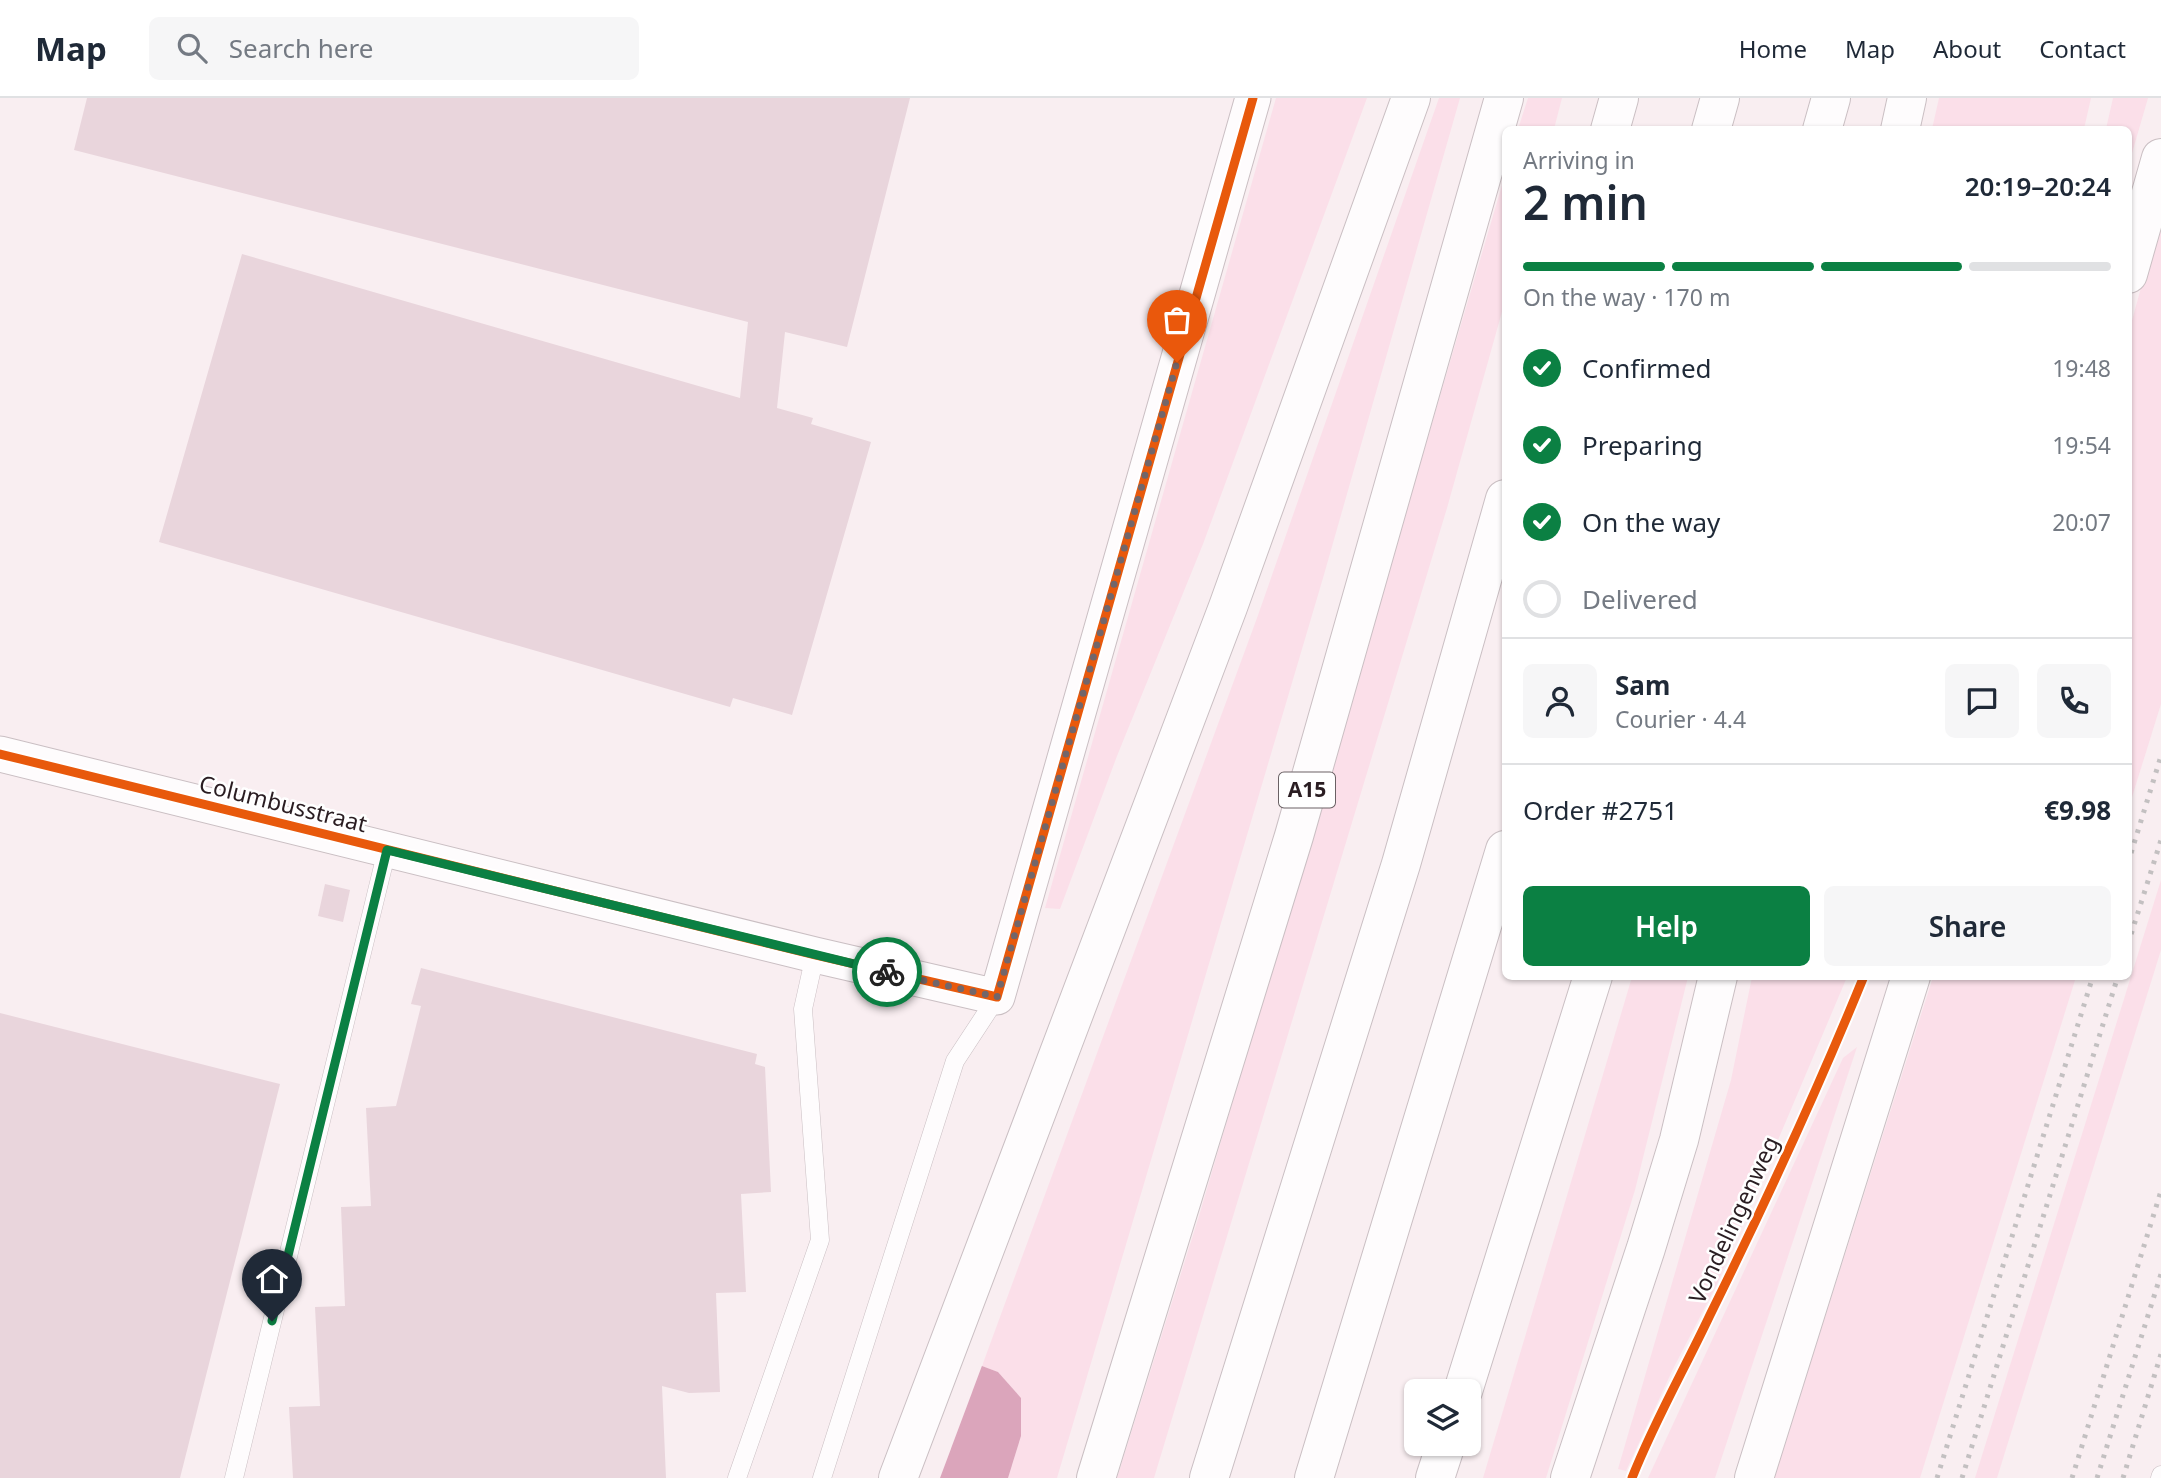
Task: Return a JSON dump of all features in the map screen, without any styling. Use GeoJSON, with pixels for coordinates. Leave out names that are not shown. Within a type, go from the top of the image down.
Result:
{"type":"FeatureCollection","features":[{"type":"Feature","properties":{"kind":"main road"},"geometry":{"type":"LineString","coordinates":[[898,1478],[1228,607],[1411,98]]}},
{"type":"Feature","properties":{"kind":"main road","name":"A15"},"geometry":{"type":"LineString","coordinates":[[1096,1478],[1294,836],[1504,98]]}},
{"type":"Feature","properties":{"kind":"main road"},"geometry":{"type":"LineString","coordinates":[[1611,126],[1619,98]]}},
{"type":"Feature","properties":{"kind":"main road"},"geometry":{"type":"LineString","coordinates":[[1712,126],[1720,98]]}},
{"type":"Feature","properties":{"kind":"main road"},"geometry":{"type":"LineString","coordinates":[[1823,126],[1831,98]]}},
{"type":"Feature","properties":{"kind":"main road"},"geometry":{"type":"LineString","coordinates":[[1901,126],[1907,98]]}},
{"type":"Feature","properties":{"kind":"main road"},"geometry":{"type":"LineString","coordinates":[[2132,260],[2161,158]]}},
{"type":"Feature","properties":{"kind":"main road"},"geometry":{"type":"LineString","coordinates":[[1209,1478],[1401,864],[1502,510]]}},
{"type":"Feature","properties":{"kind":"main road"},"geometry":{"type":"LineString","coordinates":[[1314,1478],[1502,860]]}},
{"type":"Feature","properties":{"kind":"main road"},"geometry":{"type":"LineString","coordinates":[[1467,1379],[1592,980]]}},
{"type":"Feature","properties":{"kind":"main road"},"geometry":{"type":"LineString","coordinates":[[1570,1478],[1679,1140],[1717,980]]}},
{"type":"Feature","properties":{"kind":"main road"},"geometry":{"type":"LineString","coordinates":[[1754,1478],[1910,980]]}},
{"type":"Feature","properties":{"kind":"main road"},"geometry":{"type":"LineString","coordinates":[[1435,1478],[1442,1456]]}},
{"type":"Feature","properties":{"kind":"street"},"geometry":{"type":"LineString","coordinates":[[997,997],[1253,98]]}},
{"type":"Feature","properties":{"kind":"street","name":"Columbusstraat"},"geometry":{"type":"LineString","coordinates":[[0,754],[815,955],[997,997]]}},
{"type":"Feature","properties":{"kind":"lane"},"geometry":{"type":"LineString","coordinates":[[234,1478],[387,850]]}},
{"type":"Feature","properties":{"kind":"lane"},"geometry":{"type":"LineString","coordinates":[[737,1478],[820,1240],[803,1009],[815,955]]}},
{"type":"Feature","properties":{"kind":"lane"},"geometry":{"type":"LineString","coordinates":[[822,1478],[955,1061],[997,997]]}},
{"type":"Feature","properties":{"kind":"shaded area"},"geometry":{"type":"Polygon","coordinates":[[[1276,98],[1367,98],[1203,544],[1117,756],[1060,909],[1045,908],[1276,98]]]}},
{"type":"Feature","properties":{"kind":"shaded area"},"geometry":{"type":"Polygon","coordinates":[[[1439,98],[1460,98],[1323,578],[1057,1478],[1008,1478],[1021,1436],[1021,1398],[998,1372],[982,1366],[1257,618],[1439,98]]]}},
{"type":"Feature","properties":{"kind":"shaded area"},"geometry":{"type":"Polygon","coordinates":[[[1528,98],[1562,98],[1555,126],[1519,126],[1528,98]]]}},
{"type":"Feature","properties":{"kind":"shaded area"},"geometry":{"type":"Polygon","coordinates":[[[1939,98],[2091,98],[2085,126],[1933,126],[1939,98]]]}},
{"type":"Feature","properties":{"kind":"shaded area"},"geometry":{"type":"Polygon","coordinates":[[[2113,98],[2148,98],[2132,153],[2132,126],[2107,126],[2113,98]]]}},
{"type":"Feature","properties":{"kind":"shaded area"},"geometry":{"type":"Polygon","coordinates":[[[1502,185],[1502,312],[1447,508],[1154,1478],[1117,1478],[1199,1216],[1502,185]]]}},
{"type":"Feature","properties":{"kind":"shaded area"},"geometry":{"type":"Polygon","coordinates":[[[2161,215],[2161,704],[2132,797],[2132,320],[2161,215]]]}},
{"type":"Feature","properties":{"kind":"shaded area"},"geometry":{"type":"Polygon","coordinates":[[[2161,880],[2161,950],[1997,1478],[1975,1478],[2132,980],[2161,880]]]}},
{"type":"Feature","properties":{"kind":"shaded area"},"geometry":{"type":"Polygon","coordinates":[[[1631,980],[1687,980],[1635,1190],[1546,1478],[1483,1478],[1631,980]]]}},
{"type":"Feature","properties":{"kind":"shaded area"},"geometry":{"type":"Polygon","coordinates":[[[1751,980],[1846,980],[1717,1284],[1673,1369],[1626,1471],[1618,1469],[1731,1080],[1751,980]]]}},
{"type":"Feature","properties":{"kind":"shaded area"},"geometry":{"type":"Polygon","coordinates":[[[1932,980],[2075,980],[1920,1478],[1774,1478],[1932,980]]]}},
{"type":"Feature","properties":{"kind":"shaded area"},"geometry":{"type":"Polygon","coordinates":[[[1857,1047],[1715,1478],[1648,1478],[1843,1058],[1857,1047]]]}},
{"type":"Feature","properties":{"kind":"shaded area"},"geometry":{"type":"Polygon","coordinates":[[[982,1366],[998,1372],[1021,1398],[1021,1436],[1008,1478],[925,1478],[961,1368],[982,1366]]]}},
{"type":"Feature","properties":{"kind":"pier"},"geometry":{"type":"Polygon","coordinates":[[[983,1363],[940,1478],[921,1478],[958,1367],[961,1364],[983,1363]]]}},
{"type":"Feature","properties":{"kind":"building"},"geometry":{"type":"Polygon","coordinates":[[[87,98],[910,98],[847,347],[785,332],[777,408],[813,418],[811,424],[871,442],[792,715],[733,698],[730,707],[159,542],[242,254],[740,398],[748,322],[74,150],[87,98]]]}},
{"type":"Feature","properties":{"kind":"building"},"geometry":{"type":"Polygon","coordinates":[[[325,884],[350,890],[343,922],[318,916],[325,884]]]}},
{"type":"Feature","properties":{"kind":"building"},"geometry":{"type":"Polygon","coordinates":[[[421,968],[757,1054],[755,1064],[765,1067],[771,1192],[741,1194],[746,1292],[716,1293],[720,1392],[689,1393],[662,1386],[666,1478],[293,1478],[289,1407],[320,1406],[315,1307],[345,1306],[341,1207],[371,1206],[366,1108],[396,1106],[421,1006],[411,1004],[421,968]]]}},
{"type":"Feature","properties":{"kind":"building"},"geometry":{"type":"Polygon","coordinates":[[[0,1013],[280,1084],[180,1478],[0,1478],[0,1013]]]}},
{"type":"Feature","properties":{"kind":"railway"},"geometry":{"type":"LineString","coordinates":[[2132,850],[2161,756]]}},
{"type":"Feature","properties":{"kind":"railway"},"geometry":{"type":"LineString","coordinates":[[2132,931],[2161,840]]}},
{"type":"Feature","properties":{"kind":"railway"},"geometry":{"type":"LineString","coordinates":[[1937,1478],[2092,980]]}},
{"type":"Feature","properties":{"kind":"railway"},"geometry":{"type":"LineString","coordinates":[[1962,1478],[2117,980]]}},
{"type":"Feature","properties":{"kind":"railway"},"geometry":{"type":"LineString","coordinates":[[2072,1478],[2161,1191]]}},
{"type":"Feature","properties":{"kind":"railway"},"geometry":{"type":"LineString","coordinates":[[2097,1478],[2161,1274]]}},
{"type":"Feature","properties":{"kind":"railway"},"geometry":{"type":"LineString","coordinates":[[2123,1478],[2161,1354]]}},
{"type":"Feature","properties":{"kind":"cycle path"},"geometry":{"type":"LineString","coordinates":[[0,754],[815,955],[997,997],[1253,98]]}},
{"type":"Feature","properties":{"kind":"cycle path","name":"Vondelingenweg"},"geometry":{"type":"LineString","coordinates":[[1632,1478],[1659,1416],[1771,1189],[1862,980]]}},
{"type":"Feature","properties":{"kind":"way so far"},"geometry":{"type":"LineString","coordinates":[[887,972],[997,997],[1177,362]]}},
{"type":"Feature","properties":{"kind":"route"},"geometry":{"type":"LineString","coordinates":[[272,1321],[387,850],[887,972]]}}]}
